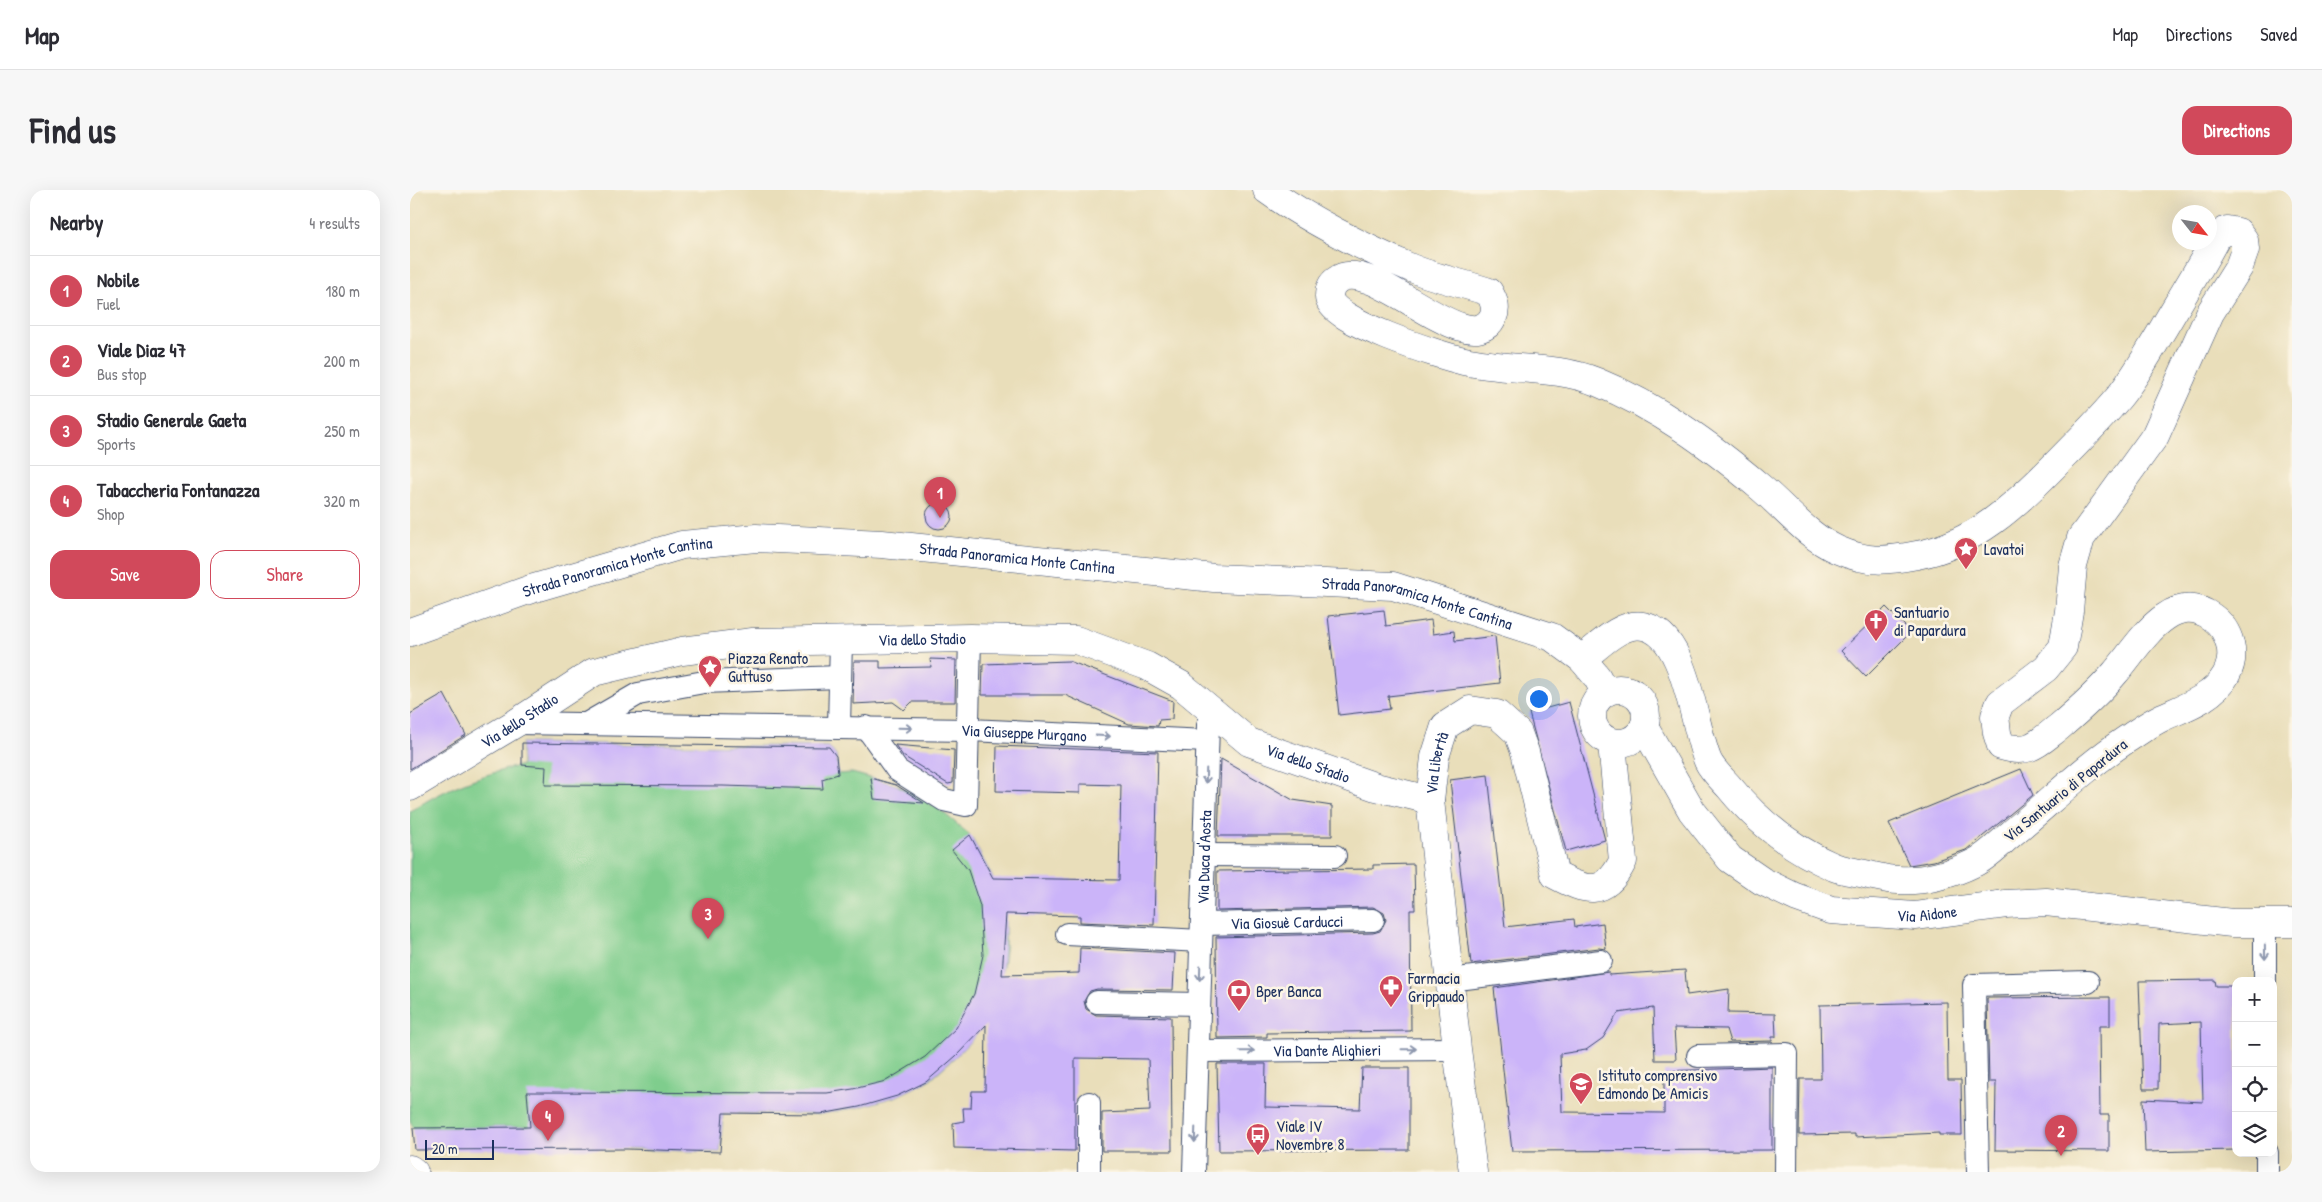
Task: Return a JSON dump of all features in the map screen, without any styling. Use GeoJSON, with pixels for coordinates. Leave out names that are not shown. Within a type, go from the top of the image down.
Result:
{"type":"FeatureCollection","features":[{"type":"Feature","properties":{"kind":"street","name":"Via Santuario di Papardura"},"geometry":{"type":"LineString","coordinates":[[1267,190],[1281,200],[1359,243],[1410,268],[1489,292],[1495,306],[1491,320],[1486,326],[1477,329],[1459,327],[1424,310],[1368,278],[1349,275],[1338,278],[1331,286],[1328,296],[1330,305],[1338,313],[1355,322],[1422,349],[1465,361],[1558,372],[1594,381],[1658,412],[1706,443],[1811,533],[1833,548],[1871,561],[1920,555],[1955,544],[1994,522],[2023,498],[2093,427],[2122,394],[2144,362],[2217,236],[2227,230],[2238,232],[2244,240],[2245,250],[2239,267],[2210,313],[2155,436],[2081,538],[2073,566],[2069,611],[2062,647],[2046,668],[2000,703],[1995,716],[1997,733],[2002,746],[2016,750],[2033,748],[2084,706],[2116,672],[2152,627],[2169,614],[2188,609],[2206,613],[2219,622],[2228,635],[2232,650],[2228,671],[2215,690],[2198,701],[2159,719],[2098,759],[1976,862],[1938,876],[1899,881],[1837,868],[1798,849],[1747,808],[1708,762],[1688,690],[1671,648],[1659,633],[1642,626],[1621,629],[1582,659]]}},
{"type":"Feature","properties":{"kind":"street","name":"Strada Panoramica Monte Cantina"},"geometry":{"type":"LineString","coordinates":[[410,632],[531,589],[682,545],[756,538],[882,544],[1214,578],[1393,586],[1552,637],[1582,659],[1597,677],[1605,692]]}},
{"type":"Feature","properties":{"kind":"street","name":"Via dello Stadio"},"geometry":{"type":"LineString","coordinates":[[410,787],[516,723],[594,672],[691,650],[753,642],[970,638],[1076,640],[1148,666],[1182,685],[1208,710],[1249,742],[1376,788],[1430,800]]}},
{"type":"Feature","properties":{"kind":"street"},"geometry":{"type":"LineString","coordinates":[[866,727],[896,770],[944,800],[966,805],[970,638]]}},
{"type":"Feature","properties":{"kind":"street"},"geometry":{"type":"LineString","coordinates":[[839,726],[841,640]]}},
{"type":"Feature","properties":{"kind":"street"},"geometry":{"type":"LineString","coordinates":[[587,724],[638,694],[704,682],[840,677]]}},
{"type":"Feature","properties":{"kind":"street"},"geometry":{"type":"LineString","coordinates":[[1622,689],[1637,696],[1646,711],[1644,728],[1634,739],[1627,742],[1612,743],[1598,735],[1592,720],[1594,704],[1605,692],[1622,689]]}},
{"type":"Feature","properties":{"kind":"street","name":"Via Duca d'Aosta"},"geometry":{"type":"LineString","coordinates":[[1194,1172],[1208,710]]}},
{"type":"Feature","properties":{"kind":"street","name":"Via Libertà"},"geometry":{"type":"LineString","coordinates":[[1473,1172],[1457,1049],[1430,800],[1435,757],[1446,726],[1470,710],[1498,714],[1518,732],[1525,752],[1555,875],[1574,886],[1598,888],[1614,878],[1622,861],[1612,743]]}},
{"type":"Feature","properties":{"kind":"street","name":"Via Giuseppe Murgano"},"geometry":{"type":"LineString","coordinates":[[516,723],[839,726],[1207,741]]}},
{"type":"Feature","properties":{"kind":"street","name":"Via Aidone"},"geometry":{"type":"LineString","coordinates":[[1644,728],[1692,811],[1730,859],[1762,881],[1795,897],[1831,910],[1915,916],[2006,904],[2046,902],[2232,923],[2292,923]]}},
{"type":"Feature","properties":{"kind":"street"},"geometry":{"type":"LineString","coordinates":[[1204,855],[1335,856]]}},
{"type":"Feature","properties":{"kind":"street","name":"Via Giosuè Carducci"},"geometry":{"type":"LineString","coordinates":[[1067,934],[1201,932],[1373,920]]}},
{"type":"Feature","properties":{"kind":"street"},"geometry":{"type":"LineString","coordinates":[[2265,923],[2266,977]]}},
{"type":"Feature","properties":{"kind":"street"},"geometry":{"type":"LineString","coordinates":[[1450,980],[1601,961]]}},
{"type":"Feature","properties":{"kind":"street"},"geometry":{"type":"LineString","coordinates":[[1978,1172],[1974,985],[2088,982]]}},
{"type":"Feature","properties":{"kind":"street"},"geometry":{"type":"LineString","coordinates":[[1097,1002],[1199,1004]]}},
{"type":"Feature","properties":{"kind":"street","name":"Via Dante Alighieri"},"geometry":{"type":"LineString","coordinates":[[1198,1051],[1457,1049]]}},
{"type":"Feature","properties":{"kind":"street"},"geometry":{"type":"LineString","coordinates":[[1698,1056],[1787,1054],[1786,1172]]}},
{"type":"Feature","properties":{"kind":"street"},"geometry":{"type":"LineString","coordinates":[[1089,1103],[1089,1172]]}},
{"type":"Feature","properties":{"kind":"street"},"geometry":{"type":"LineString","coordinates":[[2267,1157],[2267,1172]]}},
{"type":"Feature","properties":{"kind":"street"},"geometry":{"type":"LineString","coordinates":[[410,1169],[414,1172]]}},
{"type":"Feature","properties":{"kind":"green space"},"geometry":{"type":"Polygon","coordinates":[[[522,743],[829,747],[836,756],[838,774],[852,773],[899,786],[939,809],[970,835],[995,882],[1005,914],[1003,966],[995,996],[976,1035],[928,1081],[897,1096],[859,1107],[821,1114],[723,1113],[720,1152],[627,1149],[627,1126],[413,1128],[410,1120],[410,811],[464,783],[522,765],[522,743]]]}},
{"type":"Feature","properties":{"kind":"building"},"geometry":{"type":"Polygon","coordinates":[[[939,503],[948,507],[952,516],[948,525],[939,529],[930,525],[926,516],[930,507],[939,503]]]}},
{"type":"Feature","properties":{"kind":"building","name":"Santuario di Papardura"},"geometry":{"type":"Polygon","coordinates":[[[1886,607],[1911,632],[1866,677],[1841,651],[1886,607]]]}},
{"type":"Feature","properties":{"kind":"building"},"geometry":{"type":"Polygon","coordinates":[[[1384,610],[1386,626],[1431,620],[1433,634],[1454,631],[1455,641],[1495,636],[1500,683],[1388,696],[1390,709],[1339,715],[1328,616],[1384,610]]]}},
{"type":"Feature","properties":{"kind":"building"},"geometry":{"type":"Polygon","coordinates":[[[930,659],[956,660],[955,702],[912,702],[904,710],[893,702],[853,704],[854,661],[880,661],[880,668],[931,667],[930,659]]]}},
{"type":"Feature","properties":{"kind":"building"},"geometry":{"type":"Polygon","coordinates":[[[1069,661],[1173,701],[1172,719],[1159,720],[1158,726],[1129,724],[1065,695],[982,695],[983,664],[1069,661]]]}},
{"type":"Feature","properties":{"kind":"building"},"geometry":{"type":"Polygon","coordinates":[[[444,694],[466,735],[410,769],[410,714],[444,694]]]}},
{"type":"Feature","properties":{"kind":"building"},"geometry":{"type":"Polygon","coordinates":[[[1569,702],[1605,840],[1566,851],[1529,713],[1569,702]]]}},
{"type":"Feature","properties":{"kind":"building"},"geometry":{"type":"Polygon","coordinates":[[[522,743],[829,747],[836,756],[838,774],[822,779],[823,789],[723,786],[545,785],[546,767],[522,765],[522,743]]]}},
{"type":"Feature","properties":{"kind":"building"},"geometry":{"type":"Polygon","coordinates":[[[895,745],[954,750],[953,783],[948,784],[903,756],[895,745]]]}},
{"type":"Feature","properties":{"kind":"building"},"geometry":{"type":"Polygon","coordinates":[[[997,746],[1158,752],[1154,925],[1080,922],[1080,916],[1006,914],[1002,975],[1079,973],[1080,948],[1175,953],[1173,990],[1097,989],[1090,991],[1084,1001],[1086,1009],[1096,1015],[1171,1017],[1172,1151],[1102,1151],[1102,1113],[1150,1111],[1148,1059],[1075,1058],[1075,1151],[954,1148],[953,1123],[964,1121],[963,1108],[971,1108],[972,1091],[985,1091],[986,1025],[956,1056],[926,1082],[897,1096],[859,1107],[821,1114],[723,1113],[720,1152],[627,1149],[415,1150],[413,1128],[530,1127],[527,1092],[827,1093],[886,1081],[925,1057],[956,1028],[974,994],[983,955],[980,906],[968,870],[952,850],[970,835],[993,878],[1119,880],[1121,785],[1080,784],[1080,793],[996,791],[997,746]]]}},
{"type":"Feature","properties":{"kind":"building"},"geometry":{"type":"Polygon","coordinates":[[[1221,759],[1293,800],[1332,806],[1332,836],[1218,836],[1221,759]]]}},
{"type":"Feature","properties":{"kind":"building"},"geometry":{"type":"Polygon","coordinates":[[[2021,769],[2033,795],[1966,850],[1934,861],[1909,865],[1889,823],[2021,769]]]}},
{"type":"Feature","properties":{"kind":"building"},"geometry":{"type":"Polygon","coordinates":[[[1488,775],[1505,927],[1574,919],[1575,927],[1603,923],[1606,949],[1599,948],[1471,964],[1450,780],[1488,775]]]}},
{"type":"Feature","properties":{"kind":"building"},"geometry":{"type":"Polygon","coordinates":[[[871,778],[896,785],[924,803],[874,799],[871,778]]]}},
{"type":"Feature","properties":{"kind":"building"},"geometry":{"type":"Polygon","coordinates":[[[1414,864],[1415,910],[1410,910],[1411,1031],[1267,1033],[1267,1037],[1217,1038],[1216,937],[1373,933],[1380,931],[1386,920],[1384,913],[1373,907],[1217,911],[1217,871],[1373,869],[1373,865],[1414,864]]]}},
{"type":"Feature","properties":{"kind":"building"},"geometry":{"type":"Polygon","coordinates":[[[1685,970],[1687,995],[1729,989],[1728,1013],[1775,1014],[1776,1037],[1772,1037],[1772,1041],[1730,1042],[1726,1029],[1674,1028],[1676,1060],[1655,1060],[1653,1008],[1618,1013],[1603,1038],[1586,1050],[1560,1054],[1562,1112],[1664,1113],[1664,1071],[1772,1067],[1772,1150],[1512,1151],[1494,988],[1609,972],[1609,975],[1685,970]]]}},
{"type":"Feature","properties":{"kind":"building"},"geometry":{"type":"Polygon","coordinates":[[[2215,980],[2216,986],[2232,986],[2232,1150],[2145,1152],[2143,1099],[2203,1102],[2201,1022],[2159,1024],[2158,1089],[2143,1089],[2139,981],[2215,980]]]}},
{"type":"Feature","properties":{"kind":"building"},"geometry":{"type":"Polygon","coordinates":[[[2110,997],[2110,1026],[2099,1026],[2100,1115],[2109,1115],[2109,1151],[1995,1150],[1996,1082],[1989,1082],[1987,998],[2110,997]]]}},
{"type":"Feature","properties":{"kind":"building"},"geometry":{"type":"Polygon","coordinates":[[[1947,1002],[1948,1080],[1961,1080],[1962,1135],[1939,1135],[1939,1133],[1855,1137],[1855,1134],[1799,1135],[1800,1079],[1821,1079],[1820,1005],[1947,1002]]]}},
{"type":"Feature","properties":{"kind":"building"},"geometry":{"type":"Polygon","coordinates":[[[1217,1064],[1266,1064],[1265,1107],[1360,1109],[1362,1068],[1409,1068],[1409,1150],[1219,1151],[1217,1064]]]}},
{"type":"Feature","properties":{"kind":"place","name":"Nobile"},"geometry":{"type":"Point","coordinates":[940,518]}},
{"type":"Feature","properties":{"kind":"place","name":"Lavatoi"},"geometry":{"type":"Point","coordinates":[1966,570]}},
{"type":"Feature","properties":{"kind":"place","name":"Santuario di Papardura"},"geometry":{"type":"Point","coordinates":[1876,642]}},
{"type":"Feature","properties":{"kind":"place","name":"Piazza Renato Guttuso"},"geometry":{"type":"Point","coordinates":[710,688]}},
{"type":"Feature","properties":{"kind":"place","name":"Stadio Generale Gaeta"},"geometry":{"type":"Point","coordinates":[708,939]}},
{"type":"Feature","properties":{"kind":"place","name":"Farmacia Grippaudo"},"geometry":{"type":"Point","coordinates":[1391,1008]}},
{"type":"Feature","properties":{"kind":"place","name":"Bper Banca"},"geometry":{"type":"Point","coordinates":[1239,1012]}},
{"type":"Feature","properties":{"kind":"place","name":"Istituto comprensivo Edmondo De Amicis"},"geometry":{"type":"Point","coordinates":[1581,1105]}},
{"type":"Feature","properties":{"kind":"place","name":"Tabaccheria Fontanazza"},"geometry":{"type":"Point","coordinates":[548,1141]}},
{"type":"Feature","properties":{"kind":"place","name":"Viale IV Novembre 8"},"geometry":{"type":"Point","coordinates":[1258,1156]}},
{"type":"Feature","properties":{"kind":"place","name":"Viale Diaz 47"},"geometry":{"type":"Point","coordinates":[2061,1156]}}]}
